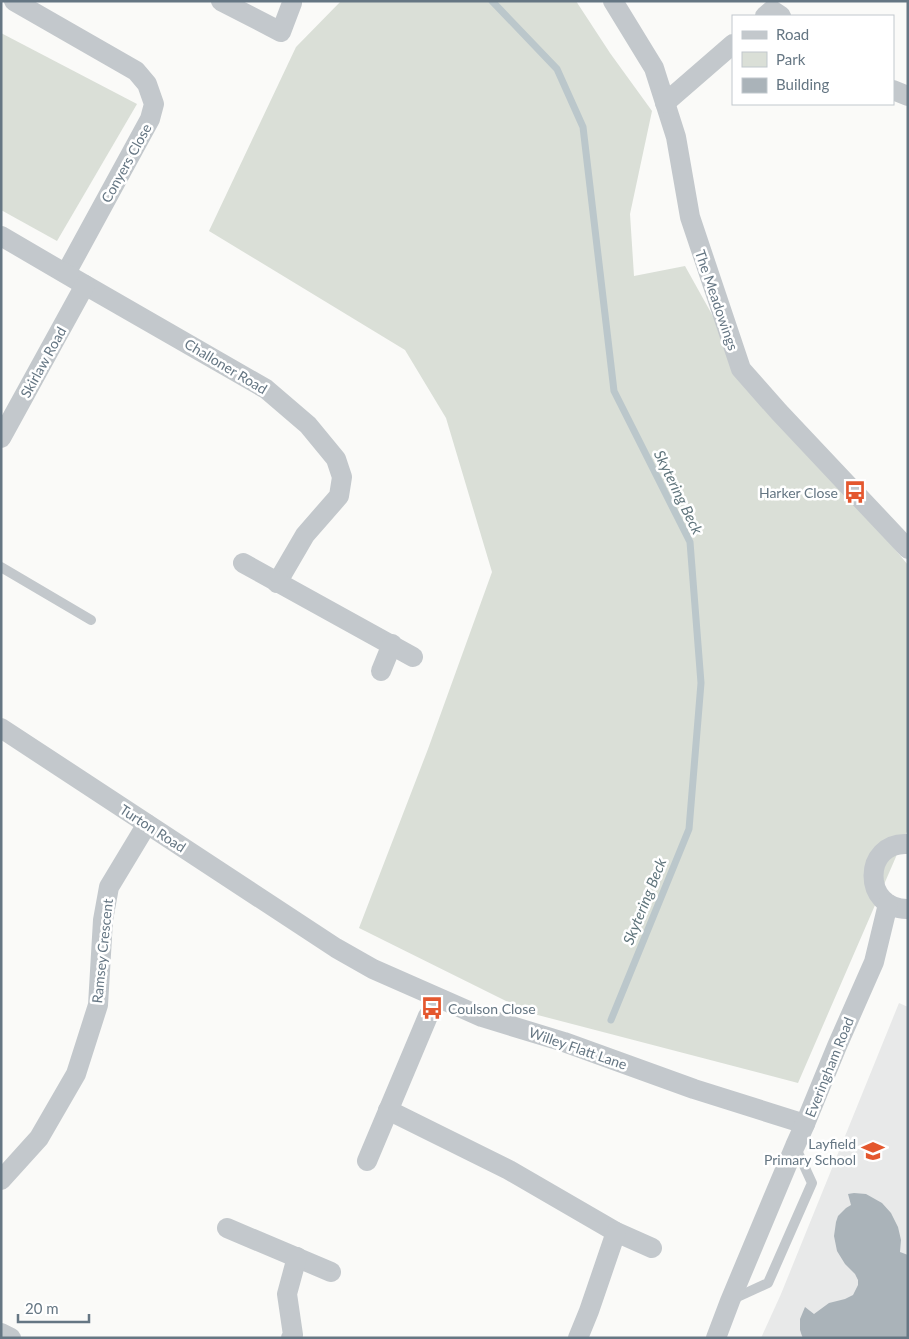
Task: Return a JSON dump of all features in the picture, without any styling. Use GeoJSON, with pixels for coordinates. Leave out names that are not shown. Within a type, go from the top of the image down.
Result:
{"type":"FeatureCollection","features":[{"type":"Feature","properties":{"kind":"street","name":"Conyers Close"},"geometry":{"type":"LineString","coordinates":[[14,1],[136,71],[148,84],[154,104],[150,119],[66,273]]}},
{"type":"Feature","properties":{"kind":"street"},"geometry":{"type":"LineString","coordinates":[[220,1],[281,32],[292,3]]}},
{"type":"Feature","properties":{"kind":"street","name":"The Meadowings"},"geometry":{"type":"LineString","coordinates":[[613,1],[654,68],[676,138],[690,217],[741,369],[908,549]]}},
{"type":"Feature","properties":{"kind":"street"},"geometry":{"type":"LineString","coordinates":[[766,15],[772,10],[780,15]]}},
{"type":"Feature","properties":{"kind":"street"},"geometry":{"type":"LineString","coordinates":[[664,103],[732,45]]}},
{"type":"Feature","properties":{"kind":"street"},"geometry":{"type":"LineString","coordinates":[[894,90],[908,96]]}},
{"type":"Feature","properties":{"kind":"street","name":"Challoner Road"},"geometry":{"type":"LineString","coordinates":[[1,236],[266,389],[308,425],[336,459],[342,477],[338,496],[305,535],[277,583]]}},
{"type":"Feature","properties":{"kind":"street","name":"Skirlaw Road"},"geometry":{"type":"LineString","coordinates":[[1,438],[86,285]]}},
{"type":"Feature","properties":{"kind":"street"},"geometry":{"type":"LineString","coordinates":[[243,563],[413,657]]}},
{"type":"Feature","properties":{"kind":"street"},"geometry":{"type":"LineString","coordinates":[[381,671],[392,644]]}},
{"type":"Feature","properties":{"kind":"street","name":"Turton Road"},"geometry":{"type":"LineString","coordinates":[[1,728],[305,928]]}},
{"type":"Feature","properties":{"kind":"street","name":"Ramsey Crescent"},"geometry":{"type":"LineString","coordinates":[[1,1180],[39,1138],[76,1074],[98,1005],[103,920],[109,887],[147,824]]}},
{"type":"Feature","properties":{"kind":"street"},"geometry":{"type":"LineString","coordinates":[[908,844],[898,843],[881,853],[874,866],[873,883],[879,896],[888,904],[901,910],[908,910]]}},
{"type":"Feature","properties":{"kind":"street","name":"Everingham Road"},"geometry":{"type":"LineString","coordinates":[[716,1338],[837,1046],[874,962],[888,904]]}},
{"type":"Feature","properties":{"kind":"street","name":"Willey Flatt Lane"},"geometry":{"type":"LineString","coordinates":[[305,928],[373,969],[482,1017],[564,1042],[694,1089],[805,1124]]}},
{"type":"Feature","properties":{"kind":"street"},"geometry":{"type":"LineString","coordinates":[[367,1161],[428,1016]]}},
{"type":"Feature","properties":{"kind":"street"},"geometry":{"type":"LineString","coordinates":[[388,1110],[509,1170],[616,1232],[652,1248]]}},
{"type":"Feature","properties":{"kind":"street"},"geometry":{"type":"LineString","coordinates":[[227,1228],[331,1272]]}},
{"type":"Feature","properties":{"kind":"street"},"geometry":{"type":"LineString","coordinates":[[578,1338],[616,1232]]}},
{"type":"Feature","properties":{"kind":"street"},"geometry":{"type":"LineString","coordinates":[[292,1338],[287,1294],[297,1257]]}},
{"type":"Feature","properties":{"kind":"street"},"geometry":{"type":"LineString","coordinates":[[1,1333],[11,1338]]}},
{"type":"Feature","properties":{"kind":"lane"},"geometry":{"type":"LineString","coordinates":[[1,567],[91,620]]}},
{"type":"Feature","properties":{"kind":"lane"},"geometry":{"type":"LineString","coordinates":[[730,1301],[768,1283],[812,1183],[795,1146]]}},
{"type":"Feature","properties":{"kind":"shaded area","name":"Layfield Primary School"},"geometry":{"type":"Polygon","coordinates":[[[899,1003],[908,1007],[908,1338],[761,1338],[781,1294],[899,1003]]]}},
{"type":"Feature","properties":{"kind":"green space"},"geometry":{"type":"Polygon","coordinates":[[[341,1],[576,1],[610,53],[652,111],[630,214],[634,276],[685,266],[734,354],[908,565],[908,829],[798,1083],[530,1013],[359,928],[428,749],[492,572],[446,418],[405,350],[209,231],[296,47],[341,1]]]}},
{"type":"Feature","properties":{"kind":"green space"},"geometry":{"type":"Polygon","coordinates":[[[1,33],[137,104],[57,241],[1,210],[1,33]]]}},
{"type":"Feature","properties":{"kind":"building"},"geometry":{"type":"Polygon","coordinates":[[[848,1194],[866,1194],[882,1203],[891,1213],[898,1227],[901,1240],[900,1252],[908,1255],[908,1338],[803,1338],[802,1336],[800,1319],[805,1307],[814,1314],[829,1303],[853,1295],[858,1285],[855,1274],[845,1264],[837,1251],[834,1236],[838,1216],[851,1205],[848,1194]]]}},
{"type":"Feature","properties":{"kind":"waterway","name":"Skytering Beck"},"geometry":{"type":"LineString","coordinates":[[492,1],[557,69],[583,127],[614,391],[690,542],[701,683],[689,829],[611,1020]]}},
{"type":"Feature","properties":{"kind":"place","name":"Harker Close"},"geometry":{"type":"Point","coordinates":[855,492]}},
{"type":"Feature","properties":{"kind":"place","name":"Coulson Close"},"geometry":{"type":"Point","coordinates":[432,1008]}},
{"type":"Feature","properties":{"kind":"place","name":"Layfield Primary School"},"geometry":{"type":"Point","coordinates":[873,1151]}}]}
